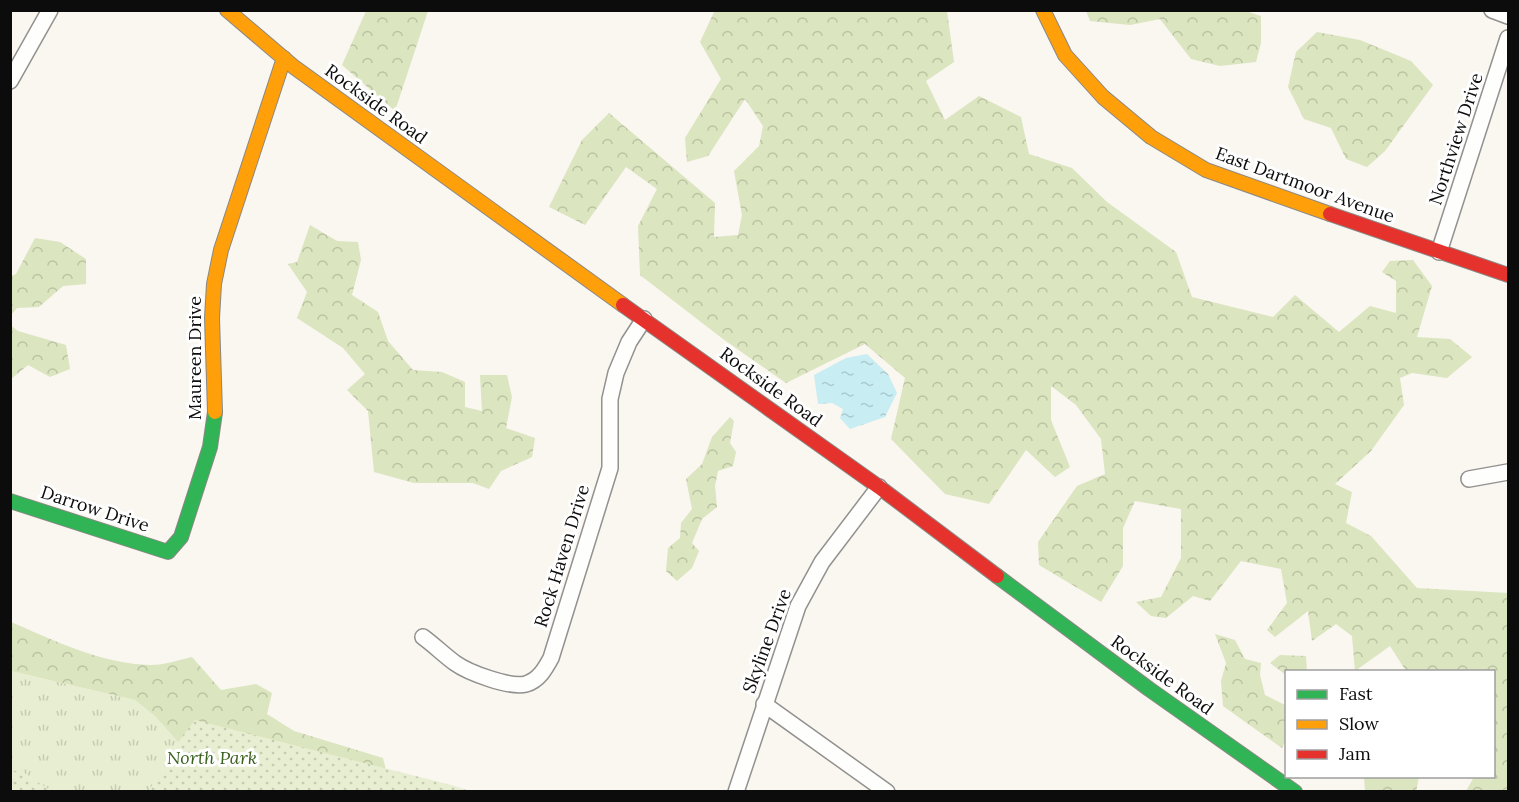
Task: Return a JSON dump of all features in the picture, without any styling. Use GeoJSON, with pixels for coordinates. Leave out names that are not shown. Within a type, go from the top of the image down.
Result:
{"type":"FeatureCollection","features":[{"type":"Feature","properties":{"kind":"main road","name":"Rockside Road"},"geometry":{"type":"LineString","coordinates":[[227,10],[284,58],[491,211],[879,487],[1149,689],[1295,792]]}},
{"type":"Feature","properties":{"kind":"main road","name":"East Dartmoor Avenue"},"geometry":{"type":"LineString","coordinates":[[1043,10],[1065,55],[1103,97],[1151,137],[1206,170],[1509,275]]}},
{"type":"Feature","properties":{"kind":"main road","name":"Maureen Drive"},"geometry":{"type":"LineString","coordinates":[[168,552],[181,537],[210,447],[216,396],[212,318],[214,284],[221,249],[284,58]]}},
{"type":"Feature","properties":{"kind":"main road","name":"Darrow Drive"},"geometry":{"type":"LineString","coordinates":[[10,501],[168,552]]}},
{"type":"Feature","properties":{"kind":"street"},"geometry":{"type":"LineString","coordinates":[[10,81],[50,10]]}},
{"type":"Feature","properties":{"kind":"street"},"geometry":{"type":"LineString","coordinates":[[1492,10],[1509,16]]}},
{"type":"Feature","properties":{"kind":"street","name":"Northview Drive"},"geometry":{"type":"LineString","coordinates":[[1439,252],[1503,79],[1509,38]]}},
{"type":"Feature","properties":{"kind":"street","name":"Rock Haven Drive"},"geometry":{"type":"LineString","coordinates":[[423,636],[457,664],[497,680],[511,684],[526,684],[543,672],[551,658],[610,468],[610,399],[616,373],[629,342],[644,319]]}},
{"type":"Feature","properties":{"kind":"street"},"geometry":{"type":"LineString","coordinates":[[1469,479],[1509,472]]}},
{"type":"Feature","properties":{"kind":"street","name":"Skyline Drive"},"geometry":{"type":"LineString","coordinates":[[736,792],[798,606],[810,582],[879,487]]}},
{"type":"Feature","properties":{"kind":"street"},"geometry":{"type":"LineString","coordinates":[[764,704],[887,792]]}},
{"type":"Feature","properties":{"kind":"green space"},"geometry":{"type":"Polygon","coordinates":[[[366,11],[428,11],[395,111],[342,65],[366,11]]]}},
{"type":"Feature","properties":{"kind":"green space"},"geometry":{"type":"Polygon","coordinates":[[[655,11],[947,11],[954,62],[926,81],[945,120],[979,96],[1021,117],[1029,154],[1072,168],[1107,202],[1176,252],[1192,297],[1273,317],[1295,295],[1339,332],[1370,306],[1396,313],[1396,281],[1382,272],[1390,261],[1413,260],[1432,286],[1417,337],[1450,339],[1472,357],[1447,378],[1412,373],[1400,378],[1404,405],[1371,451],[1335,484],[1352,492],[1346,523],[1371,536],[1417,588],[1508,593],[1508,791],[1466,791],[1473,778],[1495,778],[1495,670],[1405,670],[1390,646],[1355,670],[1352,636],[1336,624],[1312,641],[1308,611],[1275,637],[1267,630],[1287,603],[1281,569],[1241,561],[1210,601],[1193,596],[1166,618],[1151,616],[1136,602],[1161,597],[1181,558],[1181,509],[1135,501],[1123,528],[1123,566],[1101,602],[1039,565],[1038,542],[1077,486],[1105,474],[1101,439],[1076,405],[1051,386],[1051,420],[1070,467],[1055,477],[1026,450],[989,504],[945,494],[891,439],[905,378],[865,344],[786,383],[723,339],[640,275],[638,226],[657,189],[626,167],[585,225],[549,207],[582,140],[609,113],[715,203],[714,237],[738,235],[742,215],[734,171],[759,146],[763,126],[745,99],[708,156],[687,162],[685,138],[721,79],[700,42],[714,12],[655,11]]]}},
{"type":"Feature","properties":{"kind":"green space"},"geometry":{"type":"Polygon","coordinates":[[[1086,11],[1246,11],[1261,16],[1261,43],[1256,62],[1220,66],[1191,59],[1160,19],[1130,25],[1090,21],[1086,11]]]}},
{"type":"Feature","properties":{"kind":"green space"},"geometry":{"type":"Polygon","coordinates":[[[1317,32],[1360,40],[1411,61],[1433,85],[1385,151],[1367,167],[1346,159],[1331,128],[1304,119],[1288,87],[1296,52],[1317,32]]]}},
{"type":"Feature","properties":{"kind":"green space"},"geometry":{"type":"Polygon","coordinates":[[[310,225],[337,241],[358,242],[361,260],[352,295],[378,312],[388,341],[413,370],[442,372],[465,382],[465,407],[482,411],[480,375],[507,375],[512,397],[506,428],[535,438],[532,457],[501,471],[489,489],[473,483],[414,483],[374,472],[368,411],[347,390],[365,374],[343,348],[297,318],[307,292],[288,264],[297,262],[310,225]]]}},
{"type":"Feature","properties":{"kind":"green space"},"geometry":{"type":"Polygon","coordinates":[[[35,238],[60,242],[86,259],[86,284],[63,286],[39,307],[17,308],[11,315],[11,276],[16,274],[35,238]]]}},
{"type":"Feature","properties":{"kind":"green space"},"geometry":{"type":"Polygon","coordinates":[[[10,325],[18,331],[66,345],[70,369],[50,377],[28,365],[11,379],[10,325]]]}},
{"type":"Feature","properties":{"kind":"green space"},"geometry":{"type":"Polygon","coordinates":[[[730,417],[734,421],[730,443],[736,452],[733,466],[718,471],[715,486],[717,507],[702,519],[692,543],[699,551],[692,568],[677,581],[666,571],[668,548],[680,538],[681,523],[692,509],[686,479],[702,464],[712,437],[730,417]]]}},
{"type":"Feature","properties":{"kind":"green space"},"geometry":{"type":"Polygon","coordinates":[[[11,622],[79,650],[115,661],[156,665],[192,657],[221,690],[256,684],[272,693],[267,714],[294,731],[383,758],[388,778],[220,730],[178,742],[156,717],[135,700],[11,671],[11,622]]]}},
{"type":"Feature","properties":{"kind":"green space"},"geometry":{"type":"Polygon","coordinates":[[[1215,634],[1235,640],[1245,659],[1261,663],[1260,675],[1265,695],[1285,705],[1285,741],[1282,748],[1223,706],[1221,681],[1226,663],[1215,634]]]}},
{"type":"Feature","properties":{"kind":"green space"},"geometry":{"type":"Polygon","coordinates":[[[1280,655],[1306,656],[1307,670],[1285,670],[1285,674],[1270,663],[1280,655]]]}},
{"type":"Feature","properties":{"kind":"green space"},"geometry":{"type":"Polygon","coordinates":[[[11,671],[135,700],[156,717],[178,742],[149,791],[51,791],[21,771],[11,771],[11,671]]]}},
{"type":"Feature","properties":{"kind":"green space","name":"North Park"},"geometry":{"type":"Polygon","coordinates":[[[195,720],[470,791],[149,791],[178,742],[195,720]]]}},
{"type":"Feature","properties":{"kind":"green space"},"geometry":{"type":"Polygon","coordinates":[[[11,771],[21,771],[51,791],[11,791],[11,771]]]}},
{"type":"Feature","properties":{"kind":"green space"},"geometry":{"type":"Polygon","coordinates":[[[1364,778],[1419,778],[1416,792],[1365,791],[1364,778]]]}},
{"type":"Feature","properties":{"kind":"water"},"geometry":{"type":"Polygon","coordinates":[[[867,354],[888,374],[897,393],[885,417],[850,429],[840,418],[843,409],[832,403],[818,404],[814,375],[846,358],[867,354]]]}},
{"type":"Feature","properties":{"kind":"traffic: fast"},"geometry":{"type":"LineString","coordinates":[[10,501],[168,552],[181,537],[210,447],[215,412]]}},
{"type":"Feature","properties":{"kind":"traffic: fast"},"geometry":{"type":"LineString","coordinates":[[997,576],[1149,689],[1295,792]]}},
{"type":"Feature","properties":{"kind":"traffic: slow"},"geometry":{"type":"LineString","coordinates":[[227,10],[294,67],[623,305]]}},
{"type":"Feature","properties":{"kind":"traffic: slow"},"geometry":{"type":"LineString","coordinates":[[1043,10],[1065,55],[1103,97],[1151,137],[1206,170],[1330,214]]}},
{"type":"Feature","properties":{"kind":"traffic: slow"},"geometry":{"type":"LineString","coordinates":[[215,412],[212,318],[214,284],[221,250],[284,58]]}},
{"type":"Feature","properties":{"kind":"traffic: jam"},"geometry":{"type":"LineString","coordinates":[[1330,214],[1508,275]]}},
{"type":"Feature","properties":{"kind":"traffic: jam"},"geometry":{"type":"LineString","coordinates":[[623,305],[879,487],[997,576]]}}]}
